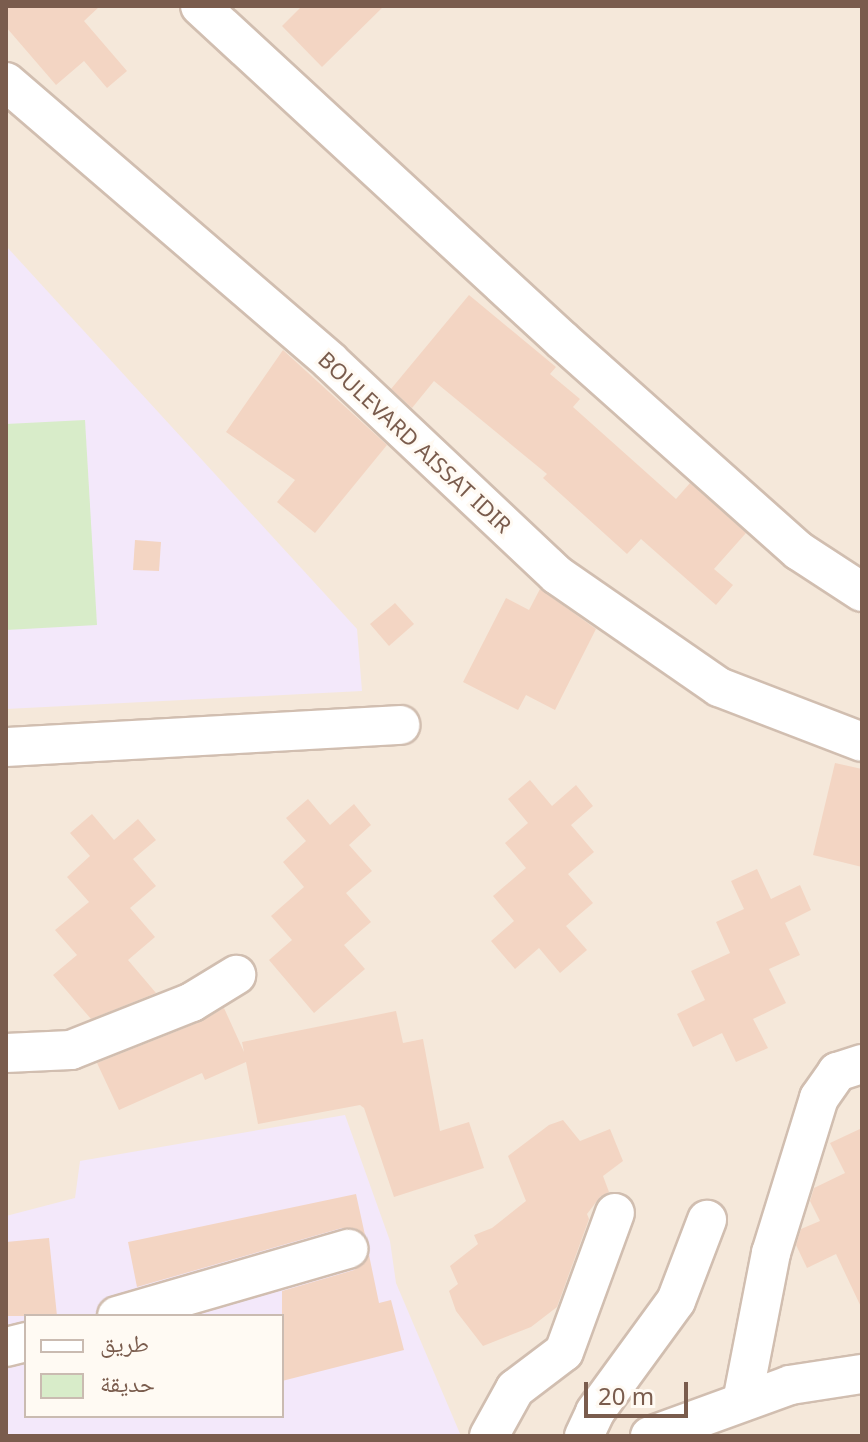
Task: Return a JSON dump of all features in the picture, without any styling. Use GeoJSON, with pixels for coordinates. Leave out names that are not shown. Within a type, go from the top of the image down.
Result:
{"type":"FeatureCollection","features":[{"type":"Feature","properties":{"kind":"street"},"geometry":{"type":"LineString","coordinates":[[200,6],[562,340],[787,541],[862,592]]}},
{"type":"Feature","properties":{"kind":"street","name":"BOULEVARD AISSAT IDIR"},"geometry":{"type":"LineString","coordinates":[[6,82],[330,361],[557,575],[719,687],[862,742]]}},
{"type":"Feature","properties":{"kind":"street"},"geometry":{"type":"LineString","coordinates":[[6,747],[400,725]]}},
{"type":"Feature","properties":{"kind":"street"},"geometry":{"type":"LineString","coordinates":[[6,1053],[71,1050],[192,1002],[236,975]]}},
{"type":"Feature","properties":{"kind":"street"},"geometry":{"type":"LineString","coordinates":[[742,1402],[771,1253],[819,1098],[837,1072],[862,1064]]}},
{"type":"Feature","properties":{"kind":"street"},"geometry":{"type":"LineString","coordinates":[[489,1436],[515,1389],[564,1352],[615,1213]]}},
{"type":"Feature","properties":{"kind":"street"},"geometry":{"type":"LineString","coordinates":[[584,1436],[595,1412],[676,1301],[707,1220]]}},
{"type":"Feature","properties":{"kind":"street"},"geometry":{"type":"LineString","coordinates":[[124,1314],[348,1249]]}},
{"type":"Feature","properties":{"kind":"street"},"geometry":{"type":"LineString","coordinates":[[650,1436],[790,1385],[862,1374]]}},
{"type":"Feature","properties":{"kind":"shaded area"},"geometry":{"type":"Polygon","coordinates":[[[6,6],[862,6],[862,1436],[6,1436],[6,6]]]}},
{"type":"Feature","properties":{"kind":"shaded area"},"geometry":{"type":"Polygon","coordinates":[[[6,246],[357,629],[362,691],[6,709],[6,246]]]}},
{"type":"Feature","properties":{"kind":"shaded area"},"geometry":{"type":"Polygon","coordinates":[[[345,1115],[390,1241],[396,1283],[461,1436],[6,1436],[6,1216],[75,1198],[80,1161],[345,1115]]]}},
{"type":"Feature","properties":{"kind":"green space"},"geometry":{"type":"Polygon","coordinates":[[[85,420],[97,625],[6,630],[6,424],[85,420]]]}},
{"type":"Feature","properties":{"kind":"building"},"geometry":{"type":"Polygon","coordinates":[[[6,6],[100,6],[84,21],[127,71],[107,88],[84,61],[56,85],[6,27],[6,6]]]}},
{"type":"Feature","properties":{"kind":"building"},"geometry":{"type":"Polygon","coordinates":[[[302,6],[384,6],[322,67],[282,26],[302,6]]]}},
{"type":"Feature","properties":{"kind":"building"},"geometry":{"type":"Polygon","coordinates":[[[469,295],[556,367],[550,374],[580,399],[573,407],[676,499],[690,483],[746,533],[714,569],[733,585],[716,605],[641,539],[627,554],[543,478],[547,474],[434,381],[412,408],[391,389],[469,295]]]}},
{"type":"Feature","properties":{"kind":"building"},"geometry":{"type":"Polygon","coordinates":[[[283,350],[387,445],[315,533],[277,502],[295,480],[226,432],[283,350]]]}},
{"type":"Feature","properties":{"kind":"building"},"geometry":{"type":"Polygon","coordinates":[[[135,540],[161,542],[159,571],[133,570],[135,540]]]}},
{"type":"Feature","properties":{"kind":"building"},"geometry":{"type":"Polygon","coordinates":[[[540,589],[596,629],[555,710],[526,695],[518,710],[463,682],[506,598],[529,610],[540,589]]]}},
{"type":"Feature","properties":{"kind":"building"},"geometry":{"type":"Polygon","coordinates":[[[395,603],[414,624],[389,646],[370,624],[395,603]]]}},
{"type":"Feature","properties":{"kind":"building"},"geometry":{"type":"Polygon","coordinates":[[[835,763],[862,769],[862,867],[813,855],[835,763]]]}},
{"type":"Feature","properties":{"kind":"building"},"geometry":{"type":"Polygon","coordinates":[[[530,780],[552,806],[576,785],[593,806],[571,825],[594,852],[568,874],[593,903],[566,926],[587,950],[560,973],[539,948],[515,969],[491,941],[514,921],[493,896],[526,868],[505,843],[528,823],[508,799],[530,780]]]}},
{"type":"Feature","properties":{"kind":"building"},"geometry":{"type":"Polygon","coordinates":[[[308,799],[330,825],[354,804],[371,825],[349,845],[372,871],[346,893],[371,922],[344,945],[365,969],[314,1013],[269,960],[292,940],[271,916],[304,887],[283,862],[306,841],[286,818],[308,799]]]}},
{"type":"Feature","properties":{"kind":"building"},"geometry":{"type":"Polygon","coordinates":[[[92,814],[114,840],[138,819],[156,840],[133,859],[156,886],[130,908],[155,937],[128,960],[156,993],[91,1019],[53,975],[77,955],[55,930],[89,902],[67,877],[90,856],[70,833],[92,814]]]}},
{"type":"Feature","properties":{"kind":"building"},"geometry":{"type":"Polygon","coordinates":[[[757,869],[771,899],[800,885],[811,910],[785,923],[800,955],[769,969],[786,1003],[753,1019],[768,1048],[736,1062],[722,1033],[693,1047],[677,1014],[705,1000],[691,971],[730,953],[716,922],[744,909],[731,881],[757,869]]]}},
{"type":"Feature","properties":{"kind":"building"},"geometry":{"type":"Polygon","coordinates":[[[224,1008],[244,1052],[242,1042],[396,1011],[403,1043],[423,1039],[440,1131],[469,1122],[484,1168],[394,1197],[364,1108],[360,1105],[258,1124],[246,1062],[205,1080],[202,1073],[119,1110],[97,1063],[200,1022],[224,1008]]]}},
{"type":"Feature","properties":{"kind":"building"},"geometry":{"type":"Polygon","coordinates":[[[563,1120],[580,1141],[610,1129],[623,1161],[603,1176],[609,1192],[600,1197],[587,1214],[589,1219],[557,1307],[531,1327],[483,1346],[456,1311],[449,1291],[458,1284],[450,1266],[478,1244],[474,1235],[492,1228],[526,1201],[508,1156],[549,1125],[563,1120]]]}},
{"type":"Feature","properties":{"kind":"building"},"geometry":{"type":"Polygon","coordinates":[[[862,1128],[862,1309],[836,1254],[807,1268],[796,1245],[801,1229],[820,1221],[810,1201],[814,1188],[845,1173],[830,1143],[862,1128]]]}},
{"type":"Feature","properties":{"kind":"building"},"geometry":{"type":"Polygon","coordinates":[[[356,1194],[365,1235],[354,1228],[342,1228],[137,1287],[128,1242],[356,1194]]]}},
{"type":"Feature","properties":{"kind":"building"},"geometry":{"type":"Polygon","coordinates":[[[49,1238],[57,1314],[6,1316],[6,1242],[49,1238]]]}},
{"type":"Feature","properties":{"kind":"building"},"geometry":{"type":"Polygon","coordinates":[[[369,1255],[379,1303],[391,1300],[404,1350],[284,1380],[282,1291],[354,1270],[369,1255]]]}}]}
